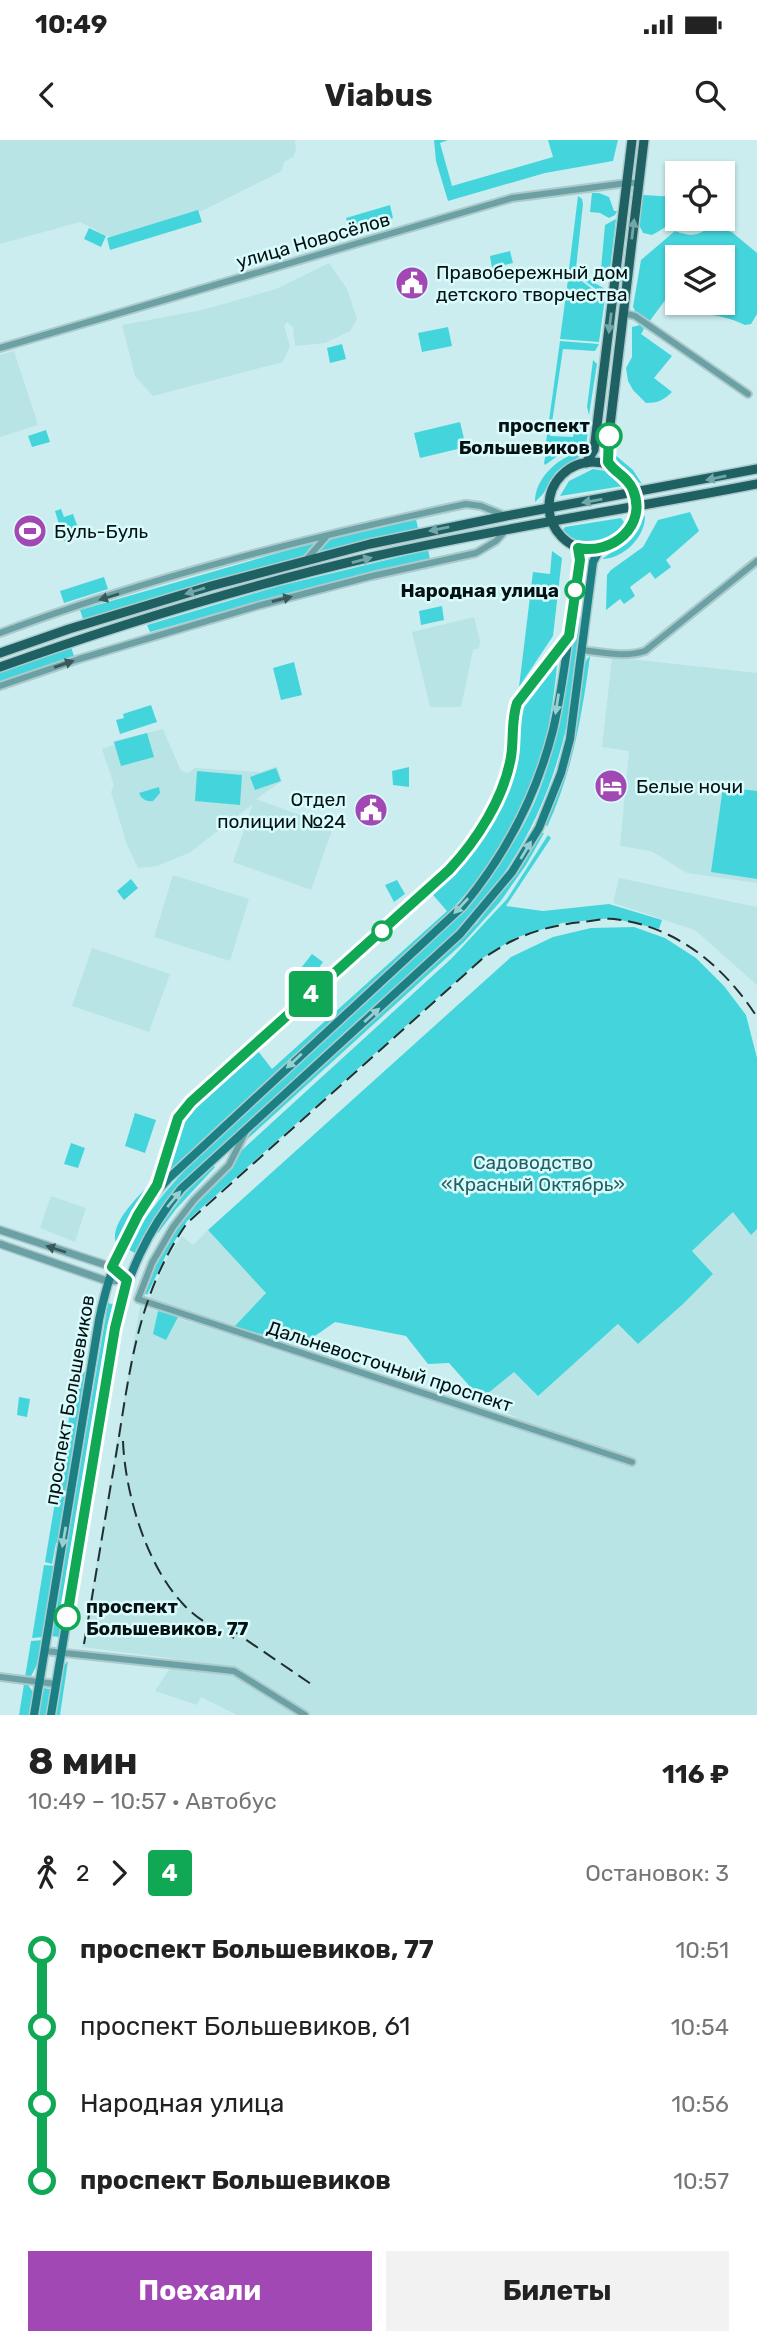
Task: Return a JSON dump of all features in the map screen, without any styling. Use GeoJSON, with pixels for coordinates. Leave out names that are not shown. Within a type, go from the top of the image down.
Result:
{"type":"FeatureCollection","features":[{"type":"Feature","properties":{"kind":"main road"},"geometry":{"type":"LineString","coordinates":[[586,463],[594,450],[632,140]]}},
{"type":"Feature","properties":{"kind":"main road"},"geometry":{"type":"LineString","coordinates":[[611,466],[607,451],[644,140]]}},
{"type":"Feature","properties":{"kind":"main road"},"geometry":{"type":"LineString","coordinates":[[586,463],[611,466],[624,475],[635,493],[637,507],[631,527],[626,535],[600,549],[578,548],[562,538],[551,521],[550,494],[561,476],[572,468],[586,463]]}},
{"type":"Feature","properties":{"kind":"main road"},"geometry":{"type":"LineString","coordinates":[[0,653],[69,629],[370,544],[757,469]]}},
{"type":"Feature","properties":{"kind":"main road"},"geometry":{"type":"LineString","coordinates":[[0,667],[73,641],[265,585],[370,558],[507,529],[757,484]]}},
{"type":"Feature","properties":{"kind":"main road","name":"проспект Большевиков"},"geometry":{"type":"LineString","coordinates":[[34,1715],[107,1281],[112,1267],[138,1215],[150,1198],[202,1145],[463,906],[492,870],[522,818],[554,728],[580,560],[578,548]]}},
{"type":"Feature","properties":{"kind":"main road","name":"проспект Большевиков"},"geometry":{"type":"LineString","coordinates":[[51,1715],[115,1328],[127,1280],[158,1218],[181,1189],[460,934],[512,872],[539,828],[561,773],[570,739],[593,562],[600,549]]}},
{"type":"Feature","properties":{"kind":"street","name":"улица Новосёлов"},"geometry":{"type":"LineString","coordinates":[[0,348],[512,198],[639,183]]}},
{"type":"Feature","properties":{"kind":"street"},"geometry":{"type":"LineString","coordinates":[[623,313],[635,316],[748,394]]}},
{"type":"Feature","properties":{"kind":"street"},"geometry":{"type":"LineString","coordinates":[[0,633],[173,578],[327,536],[466,504],[481,506],[506,516]]}},
{"type":"Feature","properties":{"kind":"street"},"geometry":{"type":"LineString","coordinates":[[0,686],[79,659],[257,606],[372,576],[476,553],[496,541],[507,529]]}},
{"type":"Feature","properties":{"kind":"street"},"geometry":{"type":"LineString","coordinates":[[305,561],[327,536]]}},
{"type":"Feature","properties":{"kind":"street"},"geometry":{"type":"LineString","coordinates":[[582,650],[626,654],[645,651],[757,561]]}},
{"type":"Feature","properties":{"kind":"street"},"geometry":{"type":"LineString","coordinates":[[150,1198],[157,1185],[178,1118],[186,1107],[463,856],[493,808],[505,778],[512,753],[517,703],[569,636]]}},
{"type":"Feature","properties":{"kind":"street"},"geometry":{"type":"LineString","coordinates":[[220,1174],[229,1165],[248,1126]]}},
{"type":"Feature","properties":{"kind":"street"},"geometry":{"type":"LineString","coordinates":[[212,1160],[221,1165],[220,1174]]}},
{"type":"Feature","properties":{"kind":"street","name":"Дальневосточный проспект"},"geometry":{"type":"LineString","coordinates":[[220,1174],[194,1200],[173,1227],[152,1263],[138,1299],[632,1462]]}},
{"type":"Feature","properties":{"kind":"street"},"geometry":{"type":"LineString","coordinates":[[0,1230],[112,1267],[127,1280]]}},
{"type":"Feature","properties":{"kind":"street"},"geometry":{"type":"LineString","coordinates":[[0,1244],[107,1281],[127,1280]]}},
{"type":"Feature","properties":{"kind":"street"},"geometry":{"type":"LineString","coordinates":[[45,1651],[234,1671],[305,1715]]}},
{"type":"Feature","properties":{"kind":"street"},"geometry":{"type":"LineString","coordinates":[[0,1677],[56,1684]]}},
{"type":"Feature","properties":{"kind":"shaded area"},"geometry":{"type":"Polygon","coordinates":[[[0,140],[295,140],[296,151],[293,157],[284,162],[282,171],[204,210],[110,237],[80,222],[0,244],[0,140]]]}},
{"type":"Feature","properties":{"kind":"shaded area"},"geometry":{"type":"Polygon","coordinates":[[[329,263],[347,289],[357,319],[350,331],[325,343],[295,346],[293,327],[287,322],[284,326],[290,346],[283,362],[153,396],[135,376],[122,325],[202,310],[276,289],[329,263]]]}},
{"type":"Feature","properties":{"kind":"shaded area"},"geometry":{"type":"Polygon","coordinates":[[[14,351],[38,425],[0,437],[0,355],[14,351]]]}},
{"type":"Feature","properties":{"kind":"shaded area"},"geometry":{"type":"Polygon","coordinates":[[[474,617],[480,641],[479,648],[473,650],[461,707],[430,707],[412,632],[474,617]]]}},
{"type":"Feature","properties":{"kind":"shaded area"},"geometry":{"type":"Polygon","coordinates":[[[612,657],[757,673],[757,883],[687,873],[651,851],[620,846],[629,751],[602,747],[612,657]]]}},
{"type":"Feature","properties":{"kind":"shaded area"},"geometry":{"type":"Polygon","coordinates":[[[163,729],[181,771],[187,773],[195,768],[261,772],[277,766],[282,781],[256,799],[333,827],[311,890],[233,862],[253,804],[189,853],[157,866],[138,868],[127,845],[111,792],[114,785],[102,749],[114,745],[113,741],[163,729]]]}},
{"type":"Feature","properties":{"kind":"shaded area"},"geometry":{"type":"Polygon","coordinates":[[[173,875],[249,899],[230,961],[154,937],[173,875]]]}},
{"type":"Feature","properties":{"kind":"shaded area"},"geometry":{"type":"Polygon","coordinates":[[[619,878],[757,907],[757,985],[695,930],[613,903],[619,878]]]}},
{"type":"Feature","properties":{"kind":"shaded area"},"geometry":{"type":"Polygon","coordinates":[[[92,948],[170,974],[149,1032],[72,1006],[92,948]]]}},
{"type":"Feature","properties":{"kind":"shaded area"},"geometry":{"type":"Polygon","coordinates":[[[51,1196],[86,1208],[75,1242],[40,1228],[51,1196]]]}},
{"type":"Feature","properties":{"kind":"shaded area"},"geometry":{"type":"Polygon","coordinates":[[[733,1211],[751,1234],[757,1229],[757,1715],[237,1715],[201,1697],[197,1705],[155,1691],[176,1659],[82,1647],[140,1306],[514,1427],[516,1417],[479,1403],[481,1399],[514,1371],[538,1395],[619,1324],[638,1343],[713,1274],[692,1251],[733,1211]]]}},
{"type":"Feature","properties":{"kind":"shaded area"},"geometry":{"type":"Polygon","coordinates":[[[208,1230],[266,1293],[234,1327],[149,1299],[168,1257],[182,1236],[193,1245],[208,1230]]]}},
{"type":"Feature","properties":{"kind":"green space"},"geometry":{"type":"Polygon","coordinates":[[[434,140],[448,140],[440,143],[452,186],[553,157],[548,140],[618,140],[613,161],[545,173],[448,201],[436,161],[434,140]]]}},
{"type":"Feature","properties":{"kind":"green space"},"geometry":{"type":"Polygon","coordinates":[[[592,193],[609,197],[614,211],[617,211],[615,215],[609,218],[590,212],[592,193]]]}},
{"type":"Feature","properties":{"kind":"green space"},"geometry":{"type":"Polygon","coordinates":[[[643,195],[665,196],[665,227],[652,235],[643,233],[639,225],[643,195]]]}},
{"type":"Feature","properties":{"kind":"green space"},"geometry":{"type":"Polygon","coordinates":[[[578,196],[583,204],[576,268],[583,276],[605,289],[605,296],[569,269],[578,196]]]}},
{"type":"Feature","properties":{"kind":"green space"},"geometry":{"type":"Polygon","coordinates":[[[390,205],[393,218],[350,231],[346,218],[390,205]]]}},
{"type":"Feature","properties":{"kind":"green space"},"geometry":{"type":"Polygon","coordinates":[[[198,210],[202,222],[110,250],[107,238],[198,210]]]}},
{"type":"Feature","properties":{"kind":"green space"},"geometry":{"type":"Polygon","coordinates":[[[616,219],[609,277],[601,269],[605,225],[616,219]]]}},
{"type":"Feature","properties":{"kind":"green space"},"geometry":{"type":"Polygon","coordinates":[[[89,228],[106,236],[101,247],[84,239],[89,228]]]}},
{"type":"Feature","properties":{"kind":"green space"},"geometry":{"type":"Polygon","coordinates":[[[675,231],[696,234],[704,231],[729,231],[757,253],[757,314],[751,324],[745,325],[710,315],[735,315],[735,245],[665,245],[665,300],[649,322],[638,316],[633,307],[641,260],[675,231]]]}},
{"type":"Feature","properties":{"kind":"green space"},"geometry":{"type":"Polygon","coordinates":[[[510,251],[513,263],[492,268],[490,256],[510,251]]]}},
{"type":"Feature","properties":{"kind":"green space"},"geometry":{"type":"Polygon","coordinates":[[[569,272],[605,298],[599,342],[560,339],[569,272]]]}},
{"type":"Feature","properties":{"kind":"green space"},"geometry":{"type":"Polygon","coordinates":[[[640,325],[644,329],[641,334],[672,356],[654,378],[672,392],[654,402],[646,403],[628,381],[626,368],[632,357],[632,327],[640,325]]]}},
{"type":"Feature","properties":{"kind":"green space"},"geometry":{"type":"Polygon","coordinates":[[[448,327],[452,346],[422,352],[418,333],[448,327]]]}},
{"type":"Feature","properties":{"kind":"green space"},"geometry":{"type":"Polygon","coordinates":[[[560,341],[599,344],[595,351],[563,349],[550,436],[573,437],[575,428],[586,425],[586,447],[546,442],[560,341]]]}},
{"type":"Feature","properties":{"kind":"green space"},"geometry":{"type":"Polygon","coordinates":[[[342,344],[346,359],[330,363],[327,348],[342,344]]]}},
{"type":"Feature","properties":{"kind":"green space"},"geometry":{"type":"Polygon","coordinates":[[[593,360],[597,364],[589,415],[587,407],[593,360]]]}},
{"type":"Feature","properties":{"kind":"green space"},"geometry":{"type":"Polygon","coordinates":[[[460,422],[466,447],[420,458],[414,433],[460,422]]]}},
{"type":"Feature","properties":{"kind":"green space"},"geometry":{"type":"Polygon","coordinates":[[[46,430],[50,442],[32,447],[28,436],[46,430]]]}},
{"type":"Feature","properties":{"kind":"green space"},"geometry":{"type":"Polygon","coordinates":[[[547,447],[564,449],[566,450],[545,465],[547,447]]]}},
{"type":"Feature","properties":{"kind":"green space"},"geometry":{"type":"Polygon","coordinates":[[[578,452],[585,453],[556,472],[535,502],[543,477],[562,459],[578,452]]]}},
{"type":"Feature","properties":{"kind":"green space"},"geometry":{"type":"Polygon","coordinates":[[[614,454],[633,470],[642,484],[625,471],[614,454]]]}},
{"type":"Feature","properties":{"kind":"green space"},"geometry":{"type":"Polygon","coordinates":[[[593,469],[606,471],[623,486],[560,496],[569,481],[593,469]]]}},
{"type":"Feature","properties":{"kind":"green space"},"geometry":{"type":"Polygon","coordinates":[[[61,509],[64,517],[73,514],[81,536],[64,541],[55,511],[61,509]]]}},
{"type":"Feature","properties":{"kind":"green space"},"geometry":{"type":"Polygon","coordinates":[[[690,512],[699,531],[666,560],[671,567],[655,579],[650,572],[630,587],[635,596],[624,604],[620,599],[606,610],[607,575],[611,570],[643,547],[658,520],[690,512]]]}},
{"type":"Feature","properties":{"kind":"green space"},"geometry":{"type":"Polygon","coordinates":[[[645,515],[642,531],[632,545],[618,555],[602,559],[631,539],[645,515]]]}},
{"type":"Feature","properties":{"kind":"green space"},"geometry":{"type":"Polygon","coordinates":[[[621,518],[624,522],[618,530],[604,540],[595,542],[579,541],[563,530],[565,527],[621,518]]]}},
{"type":"Feature","properties":{"kind":"green space"},"geometry":{"type":"Polygon","coordinates":[[[416,519],[418,528],[317,552],[331,539],[416,519]]]}},
{"type":"Feature","properties":{"kind":"green space"},"geometry":{"type":"Polygon","coordinates":[[[316,542],[303,556],[83,619],[80,610],[316,542]]]}},
{"type":"Feature","properties":{"kind":"green space"},"geometry":{"type":"Polygon","coordinates":[[[428,550],[430,559],[282,595],[150,632],[147,625],[279,586],[428,550]]]}},
{"type":"Feature","properties":{"kind":"green space"},"geometry":{"type":"Polygon","coordinates":[[[552,551],[562,558],[553,636],[519,687],[533,572],[550,574],[552,551]]]}},
{"type":"Feature","properties":{"kind":"green space"},"geometry":{"type":"Polygon","coordinates":[[[104,577],[108,589],[64,603],[60,591],[104,577]]]}},
{"type":"Feature","properties":{"kind":"green space"},"geometry":{"type":"Polygon","coordinates":[[[442,606],[444,620],[421,625],[419,611],[442,606]]]}},
{"type":"Feature","properties":{"kind":"green space"},"geometry":{"type":"Polygon","coordinates":[[[577,610],[580,610],[578,652],[565,735],[538,813],[496,884],[445,942],[200,1165],[169,1198],[135,1253],[127,1249],[151,1210],[195,1160],[439,932],[495,869],[526,820],[546,770],[554,744],[577,610]]]}},
{"type":"Feature","properties":{"kind":"green space"},"geometry":{"type":"Polygon","coordinates":[[[71,647],[74,656],[0,682],[0,672],[71,647]]]}},
{"type":"Feature","properties":{"kind":"green space"},"geometry":{"type":"Polygon","coordinates":[[[590,656],[575,744],[556,807],[547,827],[545,821],[571,748],[578,718],[583,670],[590,656]]]}},
{"type":"Feature","properties":{"kind":"green space"},"geometry":{"type":"Polygon","coordinates":[[[553,661],[556,661],[557,666],[553,703],[536,775],[504,842],[482,873],[459,902],[406,956],[166,1171],[184,1114],[252,1052],[258,1051],[272,1069],[447,911],[433,895],[433,891],[471,852],[504,796],[515,760],[518,717],[522,704],[553,661]]]}},
{"type":"Feature","properties":{"kind":"green space"},"geometry":{"type":"Polygon","coordinates":[[[294,662],[302,695],[281,700],[273,668],[294,662]]]}},
{"type":"Feature","properties":{"kind":"green space"},"geometry":{"type":"Polygon","coordinates":[[[151,705],[157,722],[120,734],[116,720],[124,718],[123,714],[151,705]]]}},
{"type":"Feature","properties":{"kind":"green space"},"geometry":{"type":"Polygon","coordinates":[[[147,733],[154,757],[121,766],[114,742],[147,733]]]}},
{"type":"Feature","properties":{"kind":"green space"},"geometry":{"type":"Polygon","coordinates":[[[409,767],[409,787],[393,785],[392,771],[409,767]]]}},
{"type":"Feature","properties":{"kind":"green space"},"geometry":{"type":"Polygon","coordinates":[[[276,768],[281,781],[255,790],[250,777],[276,768]]]}},
{"type":"Feature","properties":{"kind":"green space"},"geometry":{"type":"Polygon","coordinates":[[[197,771],[242,775],[240,805],[195,801],[197,771]]]}},
{"type":"Feature","properties":{"kind":"green space"},"geometry":{"type":"Polygon","coordinates":[[[159,787],[160,793],[153,801],[144,800],[139,793],[159,787]]]}},
{"type":"Feature","properties":{"kind":"green space"},"geometry":{"type":"Polygon","coordinates":[[[723,787],[757,791],[757,879],[711,872],[723,787]]]}},
{"type":"Feature","properties":{"kind":"green space"},"geometry":{"type":"Polygon","coordinates":[[[540,833],[544,833],[526,865],[500,902],[464,942],[243,1143],[248,1132],[477,923],[515,873],[540,833]]]}},
{"type":"Feature","properties":{"kind":"green space"},"geometry":{"type":"Polygon","coordinates":[[[548,835],[551,838],[506,906],[543,911],[609,904],[662,920],[659,929],[612,918],[562,923],[515,938],[481,959],[187,1221],[166,1255],[147,1295],[145,1293],[150,1275],[163,1249],[187,1213],[227,1171],[241,1151],[452,958],[507,899],[548,835]]]}},
{"type":"Feature","properties":{"kind":"green space"},"geometry":{"type":"Polygon","coordinates":[[[131,879],[138,888],[124,900],[117,891],[131,879]]]}},
{"type":"Feature","properties":{"kind":"green space"},"geometry":{"type":"Polygon","coordinates":[[[397,880],[405,894],[394,902],[385,885],[397,880]]]}},
{"type":"Feature","properties":{"kind":"green space","name":"Садоводство «Красный Октябрь»"},"geometry":{"type":"Polygon","coordinates":[[[634,927],[665,938],[696,958],[724,986],[746,1015],[757,1058],[757,1229],[751,1235],[733,1212],[692,1251],[713,1274],[683,1304],[638,1344],[618,1324],[538,1396],[514,1372],[481,1399],[449,1363],[428,1364],[406,1336],[335,1322],[302,1345],[234,1327],[266,1293],[208,1230],[511,957],[553,937],[591,928],[634,927]]]}},
{"type":"Feature","properties":{"kind":"green space"},"geometry":{"type":"Polygon","coordinates":[[[312,954],[323,962],[313,976],[301,968],[312,954]]]}},
{"type":"Feature","properties":{"kind":"green space"},"geometry":{"type":"Polygon","coordinates":[[[135,1113],[156,1120],[145,1153],[125,1146],[135,1113]]]}},
{"type":"Feature","properties":{"kind":"green space"},"geometry":{"type":"Polygon","coordinates":[[[71,1143],[85,1148],[78,1168],[64,1164],[71,1143]]]}},
{"type":"Feature","properties":{"kind":"green space"},"geometry":{"type":"Polygon","coordinates":[[[213,1165],[215,1167],[158,1233],[156,1232],[185,1193],[213,1165]]]}},
{"type":"Feature","properties":{"kind":"green space"},"geometry":{"type":"Polygon","coordinates":[[[154,1180],[116,1243],[117,1226],[134,1201],[154,1180]]]}},
{"type":"Feature","properties":{"kind":"green space"},"geometry":{"type":"Polygon","coordinates":[[[108,1303],[116,1305],[59,1637],[51,1636],[108,1303]]]}},
{"type":"Feature","properties":{"kind":"green space"},"geometry":{"type":"Polygon","coordinates":[[[158,1311],[178,1317],[166,1340],[153,1334],[158,1311]]]}},
{"type":"Feature","properties":{"kind":"green space"},"geometry":{"type":"Polygon","coordinates":[[[85,1372],[80,1421],[59,1543],[56,1543],[52,1564],[45,1562],[69,1418],[79,1373],[85,1372]]]}},
{"type":"Feature","properties":{"kind":"green space"},"geometry":{"type":"Polygon","coordinates":[[[19,1397],[30,1399],[27,1417],[17,1415],[19,1397]]]}},
{"type":"Feature","properties":{"kind":"green space"},"geometry":{"type":"Polygon","coordinates":[[[44,1565],[56,1566],[43,1637],[32,1638],[44,1565]]]}},
{"type":"Feature","properties":{"kind":"green space"},"geometry":{"type":"Polygon","coordinates":[[[43,1640],[39,1661],[31,1676],[25,1677],[31,1641],[43,1640]]]}},
{"type":"Feature","properties":{"kind":"green space"},"geometry":{"type":"Polygon","coordinates":[[[68,1661],[60,1715],[55,1715],[63,1666],[68,1661]]]}},
{"type":"Feature","properties":{"kind":"green space"},"geometry":{"type":"Polygon","coordinates":[[[24,1684],[33,1692],[30,1715],[19,1715],[24,1684]]]}},
{"type":"Feature","properties":{"kind":"green space"},"geometry":{"type":"Polygon","coordinates":[[[44,1688],[50,1689],[51,1692],[47,1715],[38,1715],[44,1688]]]}},
{"type":"Feature","properties":{"kind":"railway"},"geometry":{"type":"LineString","coordinates":[[84,1644],[138,1334],[157,1278],[187,1223],[482,959],[530,933],[565,924],[610,919],[637,923],[658,930],[678,940],[714,965],[757,1017]]}},
{"type":"Feature","properties":{"kind":"railway"},"geometry":{"type":"LineString","coordinates":[[123,1441],[133,1506],[159,1571],[189,1610],[234,1638]]}},
{"type":"Feature","properties":{"kind":"railway"},"geometry":{"type":"LineString","coordinates":[[229,1628],[311,1684]]}},
{"type":"Feature","properties":{"kind":"bus line","name":"4"},"geometry":{"type":"LineString","coordinates":[[67,1617],[115,1328],[127,1280],[112,1267],[138,1215],[157,1185],[178,1118],[191,1102],[463,856],[493,808],[501,789],[512,753],[517,703],[569,636],[580,560],[578,548],[592,550],[609,546],[626,535],[635,517],[637,507],[632,486],[624,475],[608,462],[609,436]]}},
{"type":"Feature","properties":{"kind":"place","name":"Правобережный дом детского творчества"},"geometry":{"type":"Point","coordinates":[412,283]}},
{"type":"Feature","properties":{"kind":"place","name":"проспект Большевиков"},"geometry":{"type":"Point","coordinates":[609,436]}},
{"type":"Feature","properties":{"kind":"place","name":"Буль-Буль"},"geometry":{"type":"Point","coordinates":[30,531]}},
{"type":"Feature","properties":{"kind":"place","name":"Народная улица"},"geometry":{"type":"Point","coordinates":[575,590]}},
{"type":"Feature","properties":{"kind":"place","name":"Белые ночи"},"geometry":{"type":"Point","coordinates":[611,786]}},
{"type":"Feature","properties":{"kind":"place","name":"Отдел полиции №24"},"geometry":{"type":"Point","coordinates":[371,810]}},
{"type":"Feature","properties":{"kind":"place","name":"проспект Большевиков, 77"},"geometry":{"type":"Point","coordinates":[67,1617]}}]}
